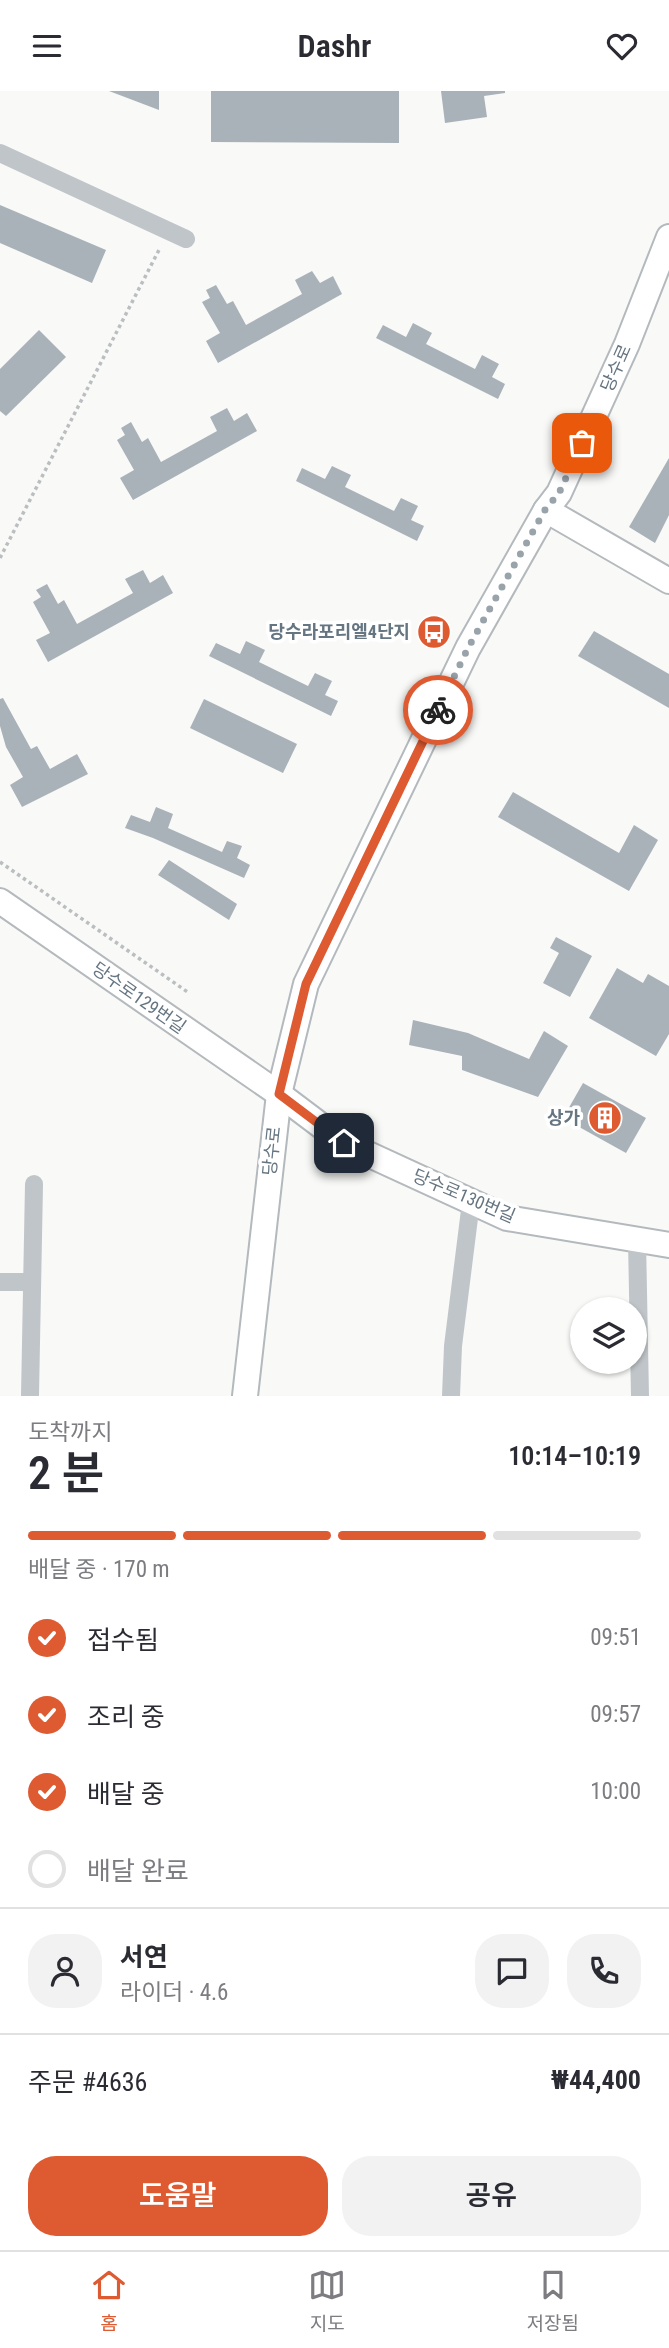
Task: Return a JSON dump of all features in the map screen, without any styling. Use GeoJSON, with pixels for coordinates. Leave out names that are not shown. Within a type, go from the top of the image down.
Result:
{"type":"FeatureCollection","features":[{"type":"Feature","properties":{"kind":"street"},"geometry":{"type":"LineString","coordinates":[[0,153],[186,239]]}},
{"type":"Feature","properties":{"kind":"street","name":"당수로"},"geometry":{"type":"LineString","coordinates":[[245,1396],[279,1094],[306,984],[468,648],[545,510],[559,493],[622,357],[669,237]]}},
{"type":"Feature","properties":{"kind":"street"},"geometry":{"type":"LineString","coordinates":[[545,510],[669,581]]}},
{"type":"Feature","properties":{"kind":"street","name":"당수로129번길"},"geometry":{"type":"LineString","coordinates":[[0,901],[279,1094]]}},
{"type":"Feature","properties":{"kind":"street","name":"당수로130번길"},"geometry":{"type":"LineString","coordinates":[[279,1094],[344,1143],[507,1218],[669,1245]]}},
{"type":"Feature","properties":{"kind":"street"},"geometry":{"type":"LineString","coordinates":[[30,1396],[34,1184]]}},
{"type":"Feature","properties":{"kind":"street"},"geometry":{"type":"LineString","coordinates":[[451,1396],[453,1346],[471,1202]]}},
{"type":"Feature","properties":{"kind":"street"},"geometry":{"type":"LineString","coordinates":[[637,1240],[640,1396]]}},
{"type":"Feature","properties":{"kind":"street"},"geometry":{"type":"LineString","coordinates":[[0,1282],[32,1282]]}},
{"type":"Feature","properties":{"kind":"path"},"geometry":{"type":"LineString","coordinates":[[0,558],[169,230]]}},
{"type":"Feature","properties":{"kind":"path"},"geometry":{"type":"LineString","coordinates":[[0,862],[188,993]]}},
{"type":"Feature","properties":{"kind":"building"},"geometry":{"type":"Polygon","coordinates":[[[109,91],[159,91],[159,110],[109,91]]]}},
{"type":"Feature","properties":{"kind":"building"},"geometry":{"type":"Polygon","coordinates":[[[211,91],[399,91],[399,143],[211,142],[211,91]]]}},
{"type":"Feature","properties":{"kind":"building"},"geometry":{"type":"Polygon","coordinates":[[[441,91],[505,93],[484,96],[487,117],[445,123],[441,91]]]}},
{"type":"Feature","properties":{"kind":"building"},"geometry":{"type":"Polygon","coordinates":[[[0,205],[106,250],[92,283],[0,243],[0,205]]]}},
{"type":"Feature","properties":{"kind":"building"},"geometry":{"type":"Polygon","coordinates":[[[312,271],[320,283],[333,276],[342,294],[218,363],[206,341],[220,333],[202,302],[210,298],[206,290],[216,285],[227,304],[233,301],[246,325],[302,294],[295,280],[312,271]]]}},
{"type":"Feature","properties":{"kind":"building"},"geometry":{"type":"Polygon","coordinates":[[[413,323],[432,333],[426,344],[475,369],[482,355],[499,364],[492,377],[505,384],[498,399],[376,338],[383,325],[406,337],[413,323]]]}},
{"type":"Feature","properties":{"kind":"building"},"geometry":{"type":"Polygon","coordinates":[[[39,330],[66,357],[6,416],[0,411],[0,369],[39,330]]]}},
{"type":"Feature","properties":{"kind":"building"},"geometry":{"type":"Polygon","coordinates":[[[227,408],[234,421],[247,413],[257,431],[133,500],[120,478],[134,470],[117,440],[125,435],[121,428],[131,422],[142,442],[148,438],[161,462],[217,431],[210,417],[227,408]]]}},
{"type":"Feature","properties":{"kind":"building"},"geometry":{"type":"Polygon","coordinates":[[[669,458],[669,515],[655,543],[629,527],[669,458]]]}},
{"type":"Feature","properties":{"kind":"building"},"geometry":{"type":"Polygon","coordinates":[[[332,466],[351,475],[345,487],[394,511],[401,498],[418,506],[411,520],[424,526],[417,541],[296,481],[302,468],[325,479],[332,466]]]}},
{"type":"Feature","properties":{"kind":"building"},"geometry":{"type":"Polygon","coordinates":[[[143,570],[150,583],[163,575],[173,593],[48,662],[36,640],[50,633],[33,602],[41,597],[36,590],[47,584],[58,604],[64,600],[77,624],[133,593],[125,579],[143,570]]]}},
{"type":"Feature","properties":{"kind":"building"},"geometry":{"type":"Polygon","coordinates":[[[594,631],[669,674],[669,708],[578,656],[594,631]]]}},
{"type":"Feature","properties":{"kind":"building"},"geometry":{"type":"Polygon","coordinates":[[[246,641],[265,650],[259,662],[308,686],[315,673],[332,681],[325,695],[338,701],[331,716],[209,656],[216,643],[240,654],[246,641]]]}},
{"type":"Feature","properties":{"kind":"building"},"geometry":{"type":"Polygon","coordinates":[[[3,698],[31,749],[37,746],[50,769],[77,754],[88,774],[22,807],[10,785],[23,777],[6,747],[0,726],[0,699],[3,698]]]}},
{"type":"Feature","properties":{"kind":"building"},"geometry":{"type":"Polygon","coordinates":[[[204,699],[297,744],[283,773],[190,728],[204,699]]]}},
{"type":"Feature","properties":{"kind":"building"},"geometry":{"type":"Polygon","coordinates":[[[513,792],[619,853],[634,825],[658,840],[629,891],[498,817],[513,792]]]}},
{"type":"Feature","properties":{"kind":"building"},"geometry":{"type":"Polygon","coordinates":[[[156,807],[173,814],[168,828],[222,852],[227,841],[242,846],[237,858],[250,865],[244,878],[125,828],[131,815],[150,822],[156,807]]]}},
{"type":"Feature","properties":{"kind":"building"},"geometry":{"type":"Polygon","coordinates":[[[169,860],[237,904],[229,920],[158,875],[169,860]]]}},
{"type":"Feature","properties":{"kind":"building"},"geometry":{"type":"Polygon","coordinates":[[[556,937],[592,956],[570,997],[543,983],[559,953],[550,948],[556,937]]]}},
{"type":"Feature","properties":{"kind":"building"},"geometry":{"type":"Polygon","coordinates":[[[617,968],[643,983],[648,974],[669,986],[669,1034],[656,1056],[589,1018],[617,968]]]}},
{"type":"Feature","properties":{"kind":"building"},"geometry":{"type":"Polygon","coordinates":[[[413,1020],[468,1033],[529,1059],[544,1031],[568,1046],[538,1097],[462,1070],[462,1056],[409,1045],[413,1020]]]}},
{"type":"Feature","properties":{"kind":"building","name":"상가"},"geometry":{"type":"Polygon","coordinates":[[[583,1083],[646,1118],[626,1153],[563,1118],[583,1083]]]}},
{"type":"Feature","properties":{"kind":"way so far"},"geometry":{"type":"LineString","coordinates":[[438,710],[468,648],[545,510],[559,493],[582,443]]}},
{"type":"Feature","properties":{"kind":"place","name":"당수라포리엘4단지"},"geometry":{"type":"Point","coordinates":[434,632]}},
{"type":"Feature","properties":{"kind":"place","name":"상가"},"geometry":{"type":"Point","coordinates":[605,1118]}},
{"type":"Feature","properties":{"kind":"route"},"geometry":{"type":"LineString","coordinates":[[344,1143],[279,1094],[306,984],[438,710]]}}]}
